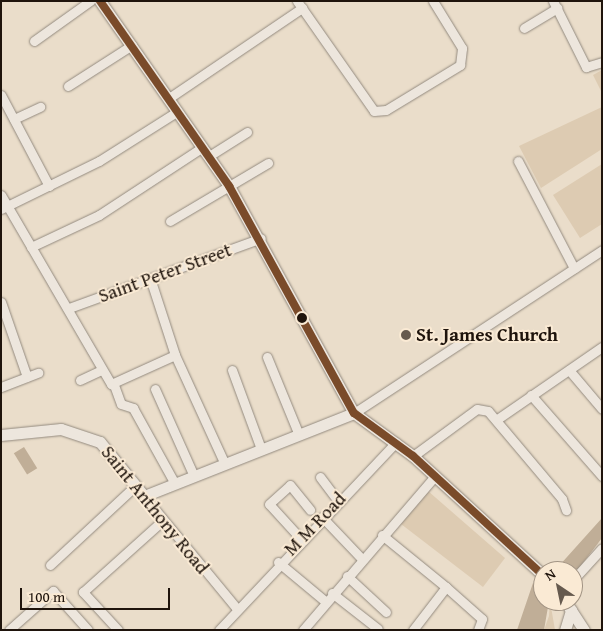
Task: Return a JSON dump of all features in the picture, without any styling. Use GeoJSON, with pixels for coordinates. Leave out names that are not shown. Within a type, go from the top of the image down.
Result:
{"type":"FeatureCollection","features":[{"type":"Feature","properties":{"kind":"street"},"geometry":{"type":"LineString","coordinates":[[34,41],[90,1]]}},
{"type":"Feature","properties":{"kind":"street"},"geometry":{"type":"LineString","coordinates":[[100,1],[229,186],[261,238],[354,412],[413,456],[533,566]]}},
{"type":"Feature","properties":{"kind":"street"},"geometry":{"type":"LineString","coordinates":[[169,98],[300,4],[374,111],[386,110],[460,66],[462,48],[433,1]]}},
{"type":"Feature","properties":{"kind":"street"},"geometry":{"type":"LineString","coordinates":[[524,28],[555,5],[586,67],[602,62]]}},
{"type":"Feature","properties":{"kind":"street"},"geometry":{"type":"LineString","coordinates":[[68,86],[132,45]]}},
{"type":"Feature","properties":{"kind":"street"},"geometry":{"type":"LineString","coordinates":[[1,95],[49,186]]}},
{"type":"Feature","properties":{"kind":"street"},"geometry":{"type":"LineString","coordinates":[[14,119],[40,107]]}},
{"type":"Feature","properties":{"kind":"street"},"geometry":{"type":"LineString","coordinates":[[4,208],[49,186],[178,111]]}},
{"type":"Feature","properties":{"kind":"street"},"geometry":{"type":"LineString","coordinates":[[31,247],[99,215],[206,152],[247,132]]}},
{"type":"Feature","properties":{"kind":"street"},"geometry":{"type":"LineString","coordinates":[[518,161],[574,268]]}},
{"type":"Feature","properties":{"kind":"street"},"geometry":{"type":"LineString","coordinates":[[170,221],[268,163]]}},
{"type":"Feature","properties":{"kind":"street"},"geometry":{"type":"LineString","coordinates":[[1,195],[4,208],[69,308],[101,370],[114,385],[121,404],[133,408],[174,482]]}},
{"type":"Feature","properties":{"kind":"street","name":"Saint Peter Street"},"geometry":{"type":"LineString","coordinates":[[69,308],[261,238]]}},
{"type":"Feature","properties":{"kind":"street"},"geometry":{"type":"LineString","coordinates":[[144,496],[193,474],[299,435],[354,412],[602,250]]}},
{"type":"Feature","properties":{"kind":"street"},"geometry":{"type":"LineString","coordinates":[[150,278],[175,355],[224,462]]}},
{"type":"Feature","properties":{"kind":"street"},"geometry":{"type":"LineString","coordinates":[[1,302],[27,377]]}},
{"type":"Feature","properties":{"kind":"street"},"geometry":{"type":"LineString","coordinates":[[496,420],[602,347]]}},
{"type":"Feature","properties":{"kind":"street"},"geometry":{"type":"LineString","coordinates":[[114,385],[175,355]]}},
{"type":"Feature","properties":{"kind":"street"},"geometry":{"type":"LineString","coordinates":[[267,357],[299,435]]}},
{"type":"Feature","properties":{"kind":"street"},"geometry":{"type":"LineString","coordinates":[[80,380],[101,370]]}},
{"type":"Feature","properties":{"kind":"street"},"geometry":{"type":"LineString","coordinates":[[232,370],[261,449]]}},
{"type":"Feature","properties":{"kind":"street"},"geometry":{"type":"LineString","coordinates":[[569,370],[602,409]]}},
{"type":"Feature","properties":{"kind":"street"},"geometry":{"type":"LineString","coordinates":[[1,387],[38,372]]}},
{"type":"Feature","properties":{"kind":"street"},"geometry":{"type":"LineString","coordinates":[[155,389],[193,474]]}},
{"type":"Feature","properties":{"kind":"street"},"geometry":{"type":"LineString","coordinates":[[532,396],[602,476]]}},
{"type":"Feature","properties":{"kind":"street"},"geometry":{"type":"LineString","coordinates":[[413,456],[477,409],[488,411],[562,499],[566,510]]}},
{"type":"Feature","properties":{"kind":"street","name":"Saint Anthony Road"},"geometry":{"type":"LineString","coordinates":[[1,435],[42,428],[82,434],[100,442],[136,485],[162,521],[237,610]]}},
{"type":"Feature","properties":{"kind":"street","name":"M M Road"},"geometry":{"type":"LineString","coordinates":[[219,630],[278,562],[396,442]]}},
{"type":"Feature","properties":{"kind":"street"},"geometry":{"type":"LineString","coordinates":[[320,477],[338,501]]}},
{"type":"Feature","properties":{"kind":"street"},"geometry":{"type":"LineString","coordinates":[[317,630],[306,626],[325,601],[434,477]]}},
{"type":"Feature","properties":{"kind":"street"},"geometry":{"type":"LineString","coordinates":[[50,565],[136,485]]}},
{"type":"Feature","properties":{"kind":"street"},"geometry":{"type":"LineString","coordinates":[[301,539],[269,504],[290,485],[310,510]]}},
{"type":"Feature","properties":{"kind":"street"},"geometry":{"type":"LineString","coordinates":[[322,517],[362,559]]}},
{"type":"Feature","properties":{"kind":"street"},"geometry":{"type":"LineString","coordinates":[[118,630],[83,592],[162,521]]}},
{"type":"Feature","properties":{"kind":"street"},"geometry":{"type":"LineString","coordinates":[[382,535],[482,619],[478,630]]}},
{"type":"Feature","properties":{"kind":"street"},"geometry":{"type":"LineString","coordinates":[[583,569],[602,548]]}},
{"type":"Feature","properties":{"kind":"street"},"geometry":{"type":"LineString","coordinates":[[278,562],[325,601]]}},
{"type":"Feature","properties":{"kind":"street"},"geometry":{"type":"LineString","coordinates":[[347,576],[386,612]]}},
{"type":"Feature","properties":{"kind":"street"},"geometry":{"type":"LineString","coordinates":[[414,630],[446,587]]}},
{"type":"Feature","properties":{"kind":"street"},"geometry":{"type":"LineString","coordinates":[[9,630],[53,592],[88,630]]}},
{"type":"Feature","properties":{"kind":"street"},"geometry":{"type":"LineString","coordinates":[[332,593],[378,629]]}},
{"type":"Feature","properties":{"kind":"street"},"geometry":{"type":"LineString","coordinates":[[565,630],[567,611]]}},
{"type":"Feature","properties":{"kind":"street"},"geometry":{"type":"LineString","coordinates":[[574,611],[578,615],[584,630]]}},
{"type":"Feature","properties":{"kind":"shaded area"},"geometry":{"type":"Polygon","coordinates":[[[602,70],[602,93],[593,75],[602,70]]]}},
{"type":"Feature","properties":{"kind":"shaded area"},"geometry":{"type":"Polygon","coordinates":[[[602,107],[602,149],[541,188],[519,146],[602,107]]]}},
{"type":"Feature","properties":{"kind":"shaded area"},"geometry":{"type":"Polygon","coordinates":[[[602,164],[602,224],[580,238],[553,195],[602,164]]]}},
{"type":"Feature","properties":{"kind":"shaded area"},"geometry":{"type":"Polygon","coordinates":[[[24,447],[37,468],[27,475],[14,453],[24,447]]]}},
{"type":"Feature","properties":{"kind":"shaded area"},"geometry":{"type":"Polygon","coordinates":[[[428,491],[505,558],[483,587],[401,524],[428,491]]]}},
{"type":"Feature","properties":{"kind":"shaded area"},"geometry":{"type":"Polygon","coordinates":[[[602,518],[602,538],[583,563],[583,561],[563,561],[602,518]]]}},
{"type":"Feature","properties":{"kind":"shaded area"},"geometry":{"type":"Polygon","coordinates":[[[533,583],[533,611],[547,611],[544,630],[517,630],[533,583]]]}},
{"type":"Feature","properties":{"kind":"shaded area"},"geometry":{"type":"Polygon","coordinates":[[[549,611],[552,611],[555,630],[544,630],[549,611]]]}},
{"type":"Feature","properties":{"kind":"transit line"},"geometry":{"type":"LineString","coordinates":[[100,1],[229,186],[354,413],[413,456],[533,566]]}},
{"type":"Feature","properties":{"kind":"place","name":"St. James Church"},"geometry":{"type":"Point","coordinates":[406,335]}}]}
